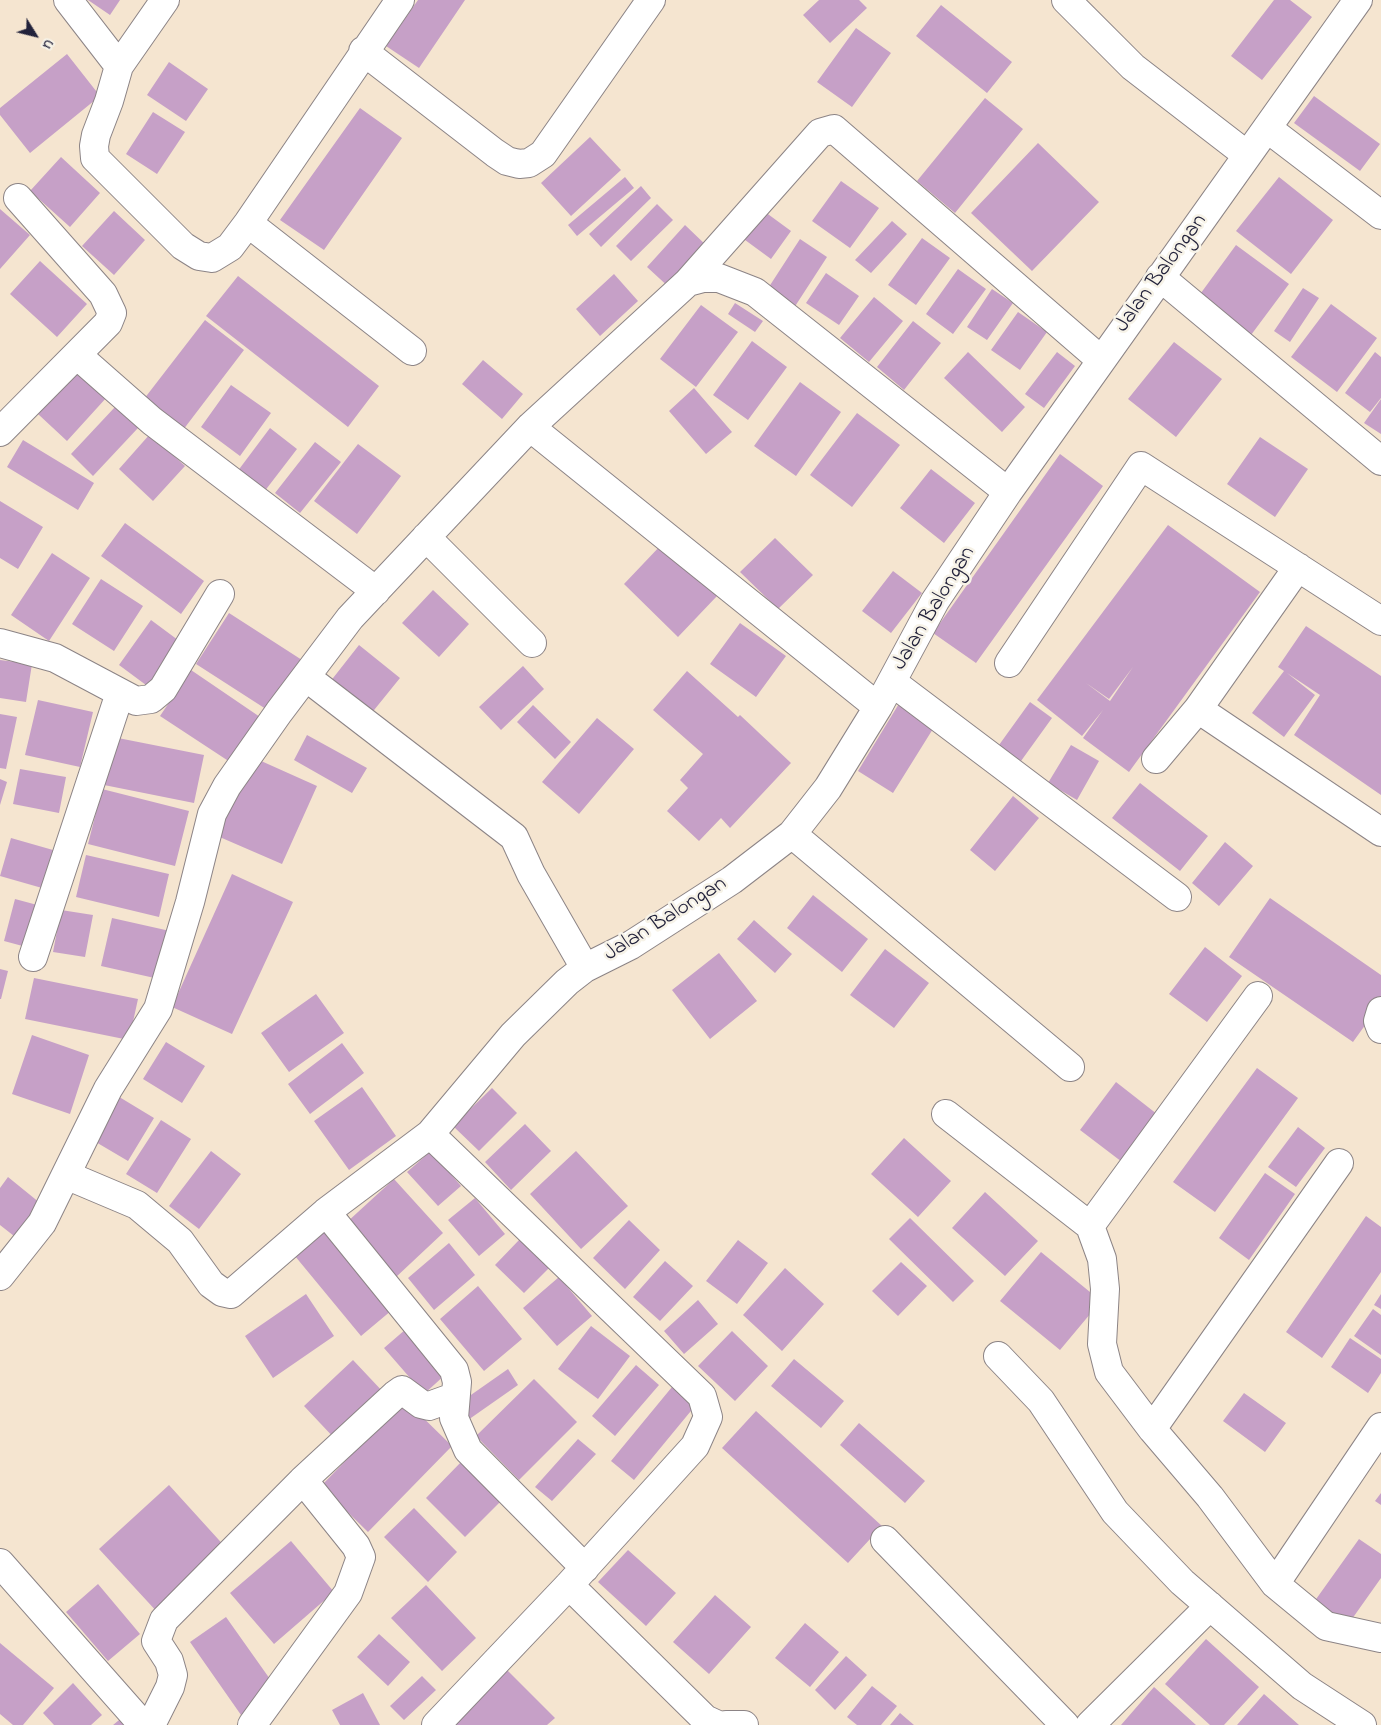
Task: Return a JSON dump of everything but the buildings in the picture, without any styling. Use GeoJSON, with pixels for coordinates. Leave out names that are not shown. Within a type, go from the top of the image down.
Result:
{"type":"FeatureCollection","features":[{"type":"Feature","properties":{"kind":"street"},"geometry":{"type":"LineString","coordinates":[[68,0],[119,66]]}},
{"type":"Feature","properties":{"kind":"street"},"geometry":{"type":"LineString","coordinates":[[165,0],[119,66],[94,146],[95,158],[104,170],[183,246],[199,256],[212,258],[230,247],[248,223],[363,51],[400,0]]}},
{"type":"Feature","properties":{"kind":"street"},"geometry":{"type":"LineString","coordinates":[[363,51],[495,153],[507,161],[519,164],[529,163],[542,154],[651,0]]}},
{"type":"Feature","properties":{"kind":"street"},"geometry":{"type":"LineString","coordinates":[[1066,0],[1133,67],[1247,155]]}},
{"type":"Feature","properties":{"kind":"street","name":"Jalan Balongan"},"geometry":{"type":"LineString","coordinates":[[66,1175],[137,1204],[180,1241],[211,1284],[222,1292],[231,1294],[326,1212],[430,1134],[513,1035],[556,992],[585,968],[631,944],[732,880],[792,834],[828,788],[878,707],[935,601],[1008,492],[1358,0]]}},
{"type":"Feature","properties":{"kind":"street"},"geometry":{"type":"LineString","coordinates":[[1267,128],[1381,215]]}},
{"type":"Feature","properties":{"kind":"street"},"geometry":{"type":"LineString","coordinates":[[0,1276],[48,1211],[108,1089],[158,1009],[188,911],[212,814],[227,786],[350,618],[530,427],[688,282],[820,133],[834,129],[1101,360]]}},
{"type":"Feature","properties":{"kind":"street"},"geometry":{"type":"LineString","coordinates":[[0,432],[108,323],[112,312],[103,294],[18,198]]}},
{"type":"Feature","properties":{"kind":"street"},"geometry":{"type":"LineString","coordinates":[[248,223],[412,351]]}},
{"type":"Feature","properties":{"kind":"street"},"geometry":{"type":"LineString","coordinates":[[688,282],[703,278],[719,278],[755,292],[1008,492]]}},
{"type":"Feature","properties":{"kind":"street"},"geometry":{"type":"LineString","coordinates":[[1160,278],[1381,461]]}},
{"type":"Feature","properties":{"kind":"street"},"geometry":{"type":"LineString","coordinates":[[77,354],[152,421],[376,590]]}},
{"type":"Feature","properties":{"kind":"street"},"geometry":{"type":"LineString","coordinates":[[530,427],[878,707]]}},
{"type":"Feature","properties":{"kind":"street"},"geometry":{"type":"LineString","coordinates":[[1009,663],[1142,466],[1381,621]]}},
{"type":"Feature","properties":{"kind":"street"},"geometry":{"type":"LineString","coordinates":[[426,537],[532,643]]}},
{"type":"Feature","properties":{"kind":"street"},"geometry":{"type":"LineString","coordinates":[[1156,758],[1198,709],[1298,567]]}},
{"type":"Feature","properties":{"kind":"street"},"geometry":{"type":"LineString","coordinates":[[0,643],[55,658],[136,701],[151,700],[163,689],[220,594]]}},
{"type":"Feature","properties":{"kind":"street"},"geometry":{"type":"LineString","coordinates":[[306,677],[514,837],[532,874],[585,968]]}},
{"type":"Feature","properties":{"kind":"street"},"geometry":{"type":"LineString","coordinates":[[892,682],[1177,897]]}},
{"type":"Feature","properties":{"kind":"street"},"geometry":{"type":"LineString","coordinates":[[33,957],[120,693]]}},
{"type":"Feature","properties":{"kind":"street"},"geometry":{"type":"LineString","coordinates":[[1198,709],[1381,832]]}},
{"type":"Feature","properties":{"kind":"street"},"geometry":{"type":"LineString","coordinates":[[792,834],[1070,1067]]}},
{"type":"Feature","properties":{"kind":"street"},"geometry":{"type":"LineString","coordinates":[[1090,1226],[1258,996]]}},
{"type":"Feature","properties":{"kind":"street"},"geometry":{"type":"LineString","coordinates":[[1381,1011],[1378,1021],[1381,1029]]}},
{"type":"Feature","properties":{"kind":"street"},"geometry":{"type":"LineString","coordinates":[[946,1114],[1090,1226],[1102,1259],[1105,1289],[1102,1344],[1109,1372],[1152,1429],[1210,1498],[1275,1584],[1326,1626],[1381,1638]]}},
{"type":"Feature","properties":{"kind":"street"},"geometry":{"type":"LineString","coordinates":[[430,1134],[702,1396],[708,1417],[695,1446],[577,1576],[436,1725]]}},
{"type":"Feature","properties":{"kind":"street"},"geometry":{"type":"LineString","coordinates":[[1152,1429],[1339,1163]]}},
{"type":"Feature","properties":{"kind":"street"},"geometry":{"type":"LineString","coordinates":[[326,1212],[454,1370],[457,1382],[454,1396],[454,1418],[468,1450],[577,1576],[705,1719],[718,1725]]}},
{"type":"Feature","properties":{"kind":"street"},"geometry":{"type":"LineString","coordinates":[[998,1356],[1042,1401],[1115,1512],[1182,1582],[1302,1686],[1362,1725]]}},
{"type":"Feature","properties":{"kind":"street"},"geometry":{"type":"LineString","coordinates":[[150,1725],[170,1687],[173,1675],[169,1661],[156,1641],[164,1620],[303,1480],[402,1390],[421,1404],[429,1406],[454,1396]]}},
{"type":"Feature","properties":{"kind":"street"},"geometry":{"type":"LineString","coordinates":[[1275,1584],[1381,1427]]}},
{"type":"Feature","properties":{"kind":"street"},"geometry":{"type":"LineString","coordinates":[[252,1725],[348,1593],[361,1557],[356,1546],[303,1480]]}},
{"type":"Feature","properties":{"kind":"street"},"geometry":{"type":"LineString","coordinates":[[885,1540],[1065,1725]]}},
{"type":"Feature","properties":{"kind":"street"},"geometry":{"type":"LineString","coordinates":[[0,1563],[143,1725]]}},
{"type":"Feature","properties":{"kind":"street"},"geometry":{"type":"LineString","coordinates":[[1090,1725],[1210,1606]]}},
{"type":"Feature","properties":{"kind":"street"},"geometry":{"type":"LineString","coordinates":[[726,1725],[744,1725]]}}]}
